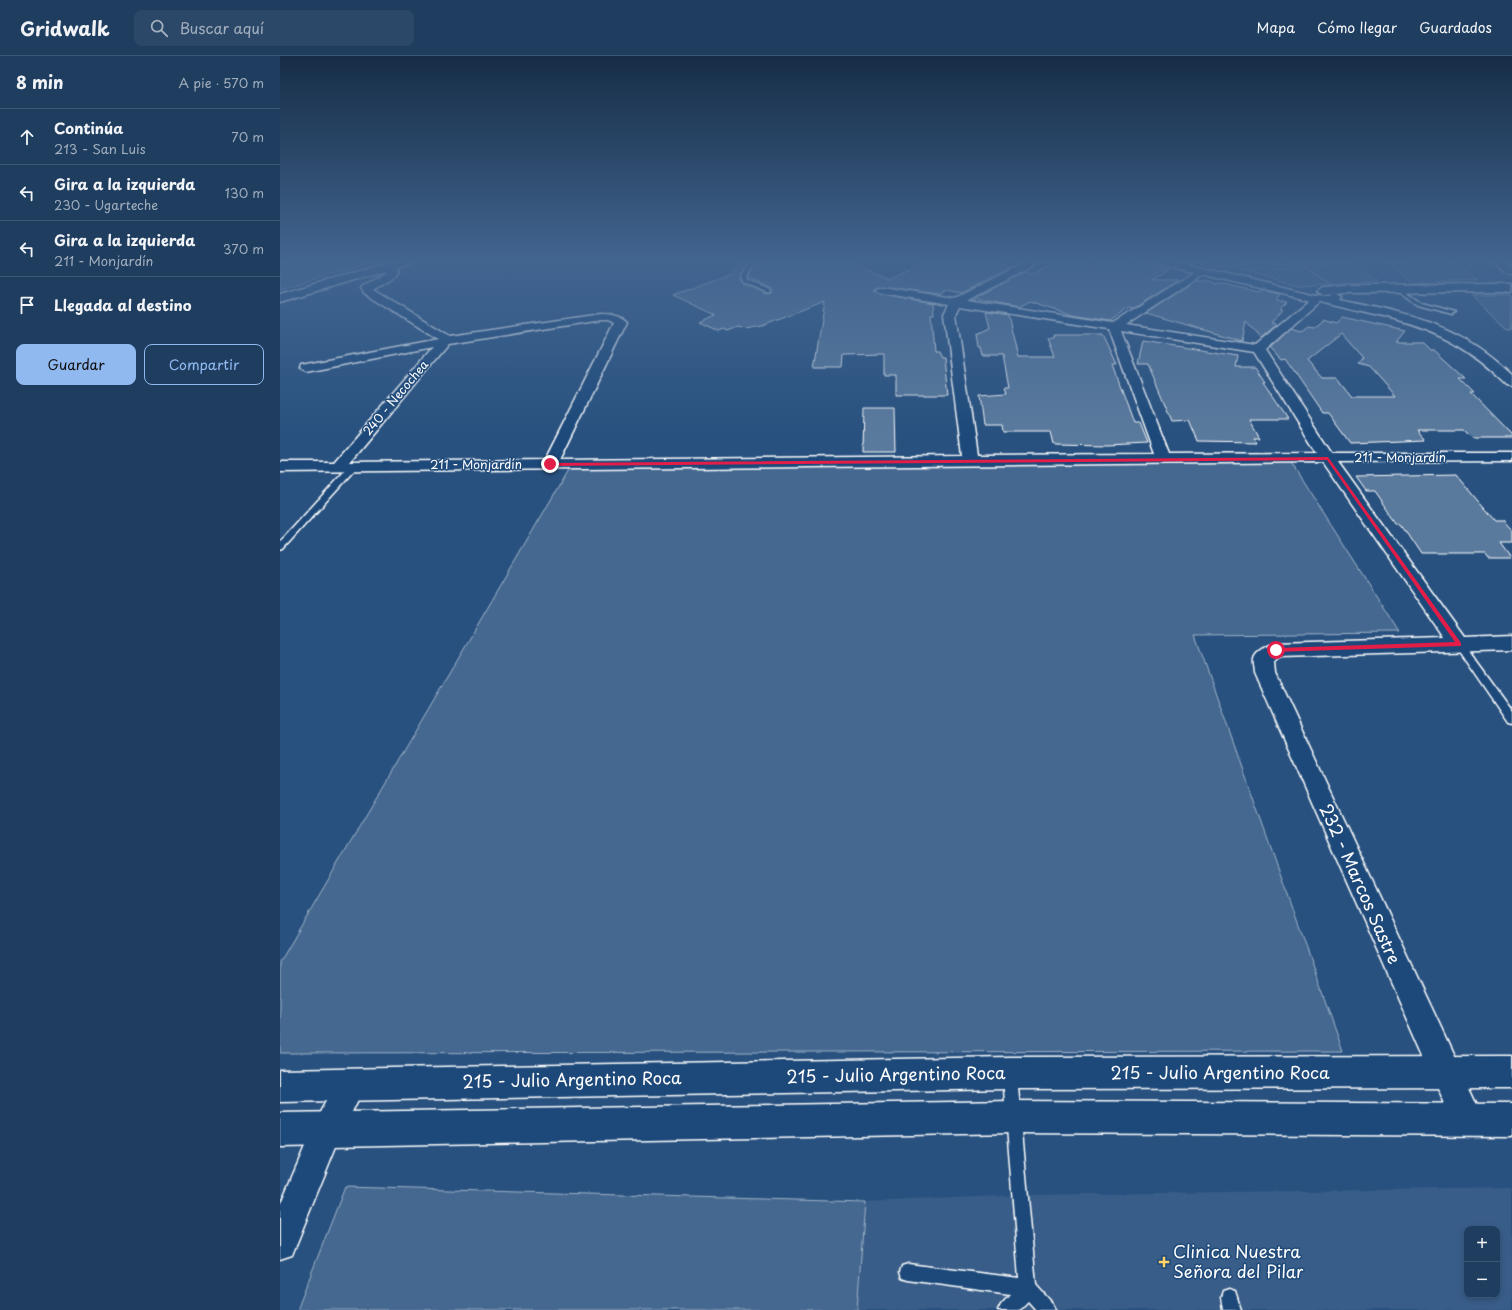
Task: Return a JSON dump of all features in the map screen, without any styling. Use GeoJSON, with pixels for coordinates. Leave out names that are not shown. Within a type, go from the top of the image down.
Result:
{"type":"FeatureCollection","features":[{"type":"Feature","properties":{"kind":"street"},"geometry":{"type":"LineString","coordinates":[[412,318],[444,337],[444,341]]}},
{"type":"Feature","properties":{"kind":"street"},"geometry":{"type":"LineString","coordinates":[[306,368],[444,341],[598,318]]}},
{"type":"Feature","properties":{"kind":"street"},"geometry":{"type":"LineString","coordinates":[[550,464],[621,322],[617,319],[605,318]]}},
{"type":"Feature","properties":{"kind":"street"},"geometry":{"type":"LineString","coordinates":[[950,318],[970,460]]}},
{"type":"Feature","properties":{"kind":"street"},"geometry":{"type":"LineString","coordinates":[[1055,318],[1258,349],[1297,318]]}},
{"type":"Feature","properties":{"kind":"street"},"geometry":{"type":"LineString","coordinates":[[1115,327],[1130,318]]}},
{"type":"Feature","properties":{"kind":"street"},"geometry":{"type":"LineString","coordinates":[[1397,318],[1442,332],[1483,355],[1512,382]]}},
{"type":"Feature","properties":{"kind":"street"},"geometry":{"type":"LineString","coordinates":[[1115,327],[1115,333],[1163,458]]}},
{"type":"Feature","properties":{"kind":"street","name":"240 - Necochea"},"geometry":{"type":"LineString","coordinates":[[347,466],[444,341]]}},
{"type":"Feature","properties":{"kind":"street"},"geometry":{"type":"LineString","coordinates":[[1258,349],[1328,458],[1459,644],[1512,643]]}},
{"type":"Feature","properties":{"kind":"street","name":"211 - Monjardín"},"geometry":{"type":"LineString","coordinates":[[280,466],[1163,458],[1512,457]]}},
{"type":"Feature","properties":{"kind":"street","name":"232 - Marcos Sastre"},"geometry":{"type":"LineString","coordinates":[[1459,644],[1276,650],[1264,659],[1265,673],[1445,1073],[1468,1120]]}},
{"type":"Feature","properties":{"kind":"street","name":"215 - Julio Argentino Roca"},"geometry":{"type":"LineString","coordinates":[[280,1086],[1009,1073],[1512,1072]]}},
{"type":"Feature","properties":{"kind":"street"},"geometry":{"type":"LineString","coordinates":[[280,1243],[328,1129],[350,1085]]}},
{"type":"Feature","properties":{"kind":"street"},"geometry":{"type":"LineString","coordinates":[[280,1130],[1013,1117],[1512,1120]]}},
{"type":"Feature","properties":{"kind":"lane"},"geometry":{"type":"LineString","coordinates":[[280,547],[347,466]]}},
{"type":"Feature","properties":{"kind":"lane"},"geometry":{"type":"LineString","coordinates":[[1459,644],[1512,719]]}},
{"type":"Feature","properties":{"kind":"lane"},"geometry":{"type":"LineString","coordinates":[[1009,1073],[1028,1288],[1047,1310]]}},
{"type":"Feature","properties":{"kind":"lane"},"geometry":{"type":"LineString","coordinates":[[908,1272],[1028,1288]]}},
{"type":"Feature","properties":{"kind":"lane"},"geometry":{"type":"LineString","coordinates":[[1007,1310],[1028,1288]]}},
{"type":"Feature","properties":{"kind":"shaded area"},"geometry":{"type":"Polygon","coordinates":[[[1496,318],[1512,318],[1512,328],[1508,328],[1496,318]]]}},
{"type":"Feature","properties":{"kind":"shaded area"},"geometry":{"type":"Polygon","coordinates":[[[1290,461],[1400,633],[1195,635],[1343,1051],[280,1053],[280,962],[569,469],[1290,461]]]}},
{"type":"Feature","properties":{"kind":"shaded area"},"geometry":{"type":"Polygon","coordinates":[[[345,1187],[865,1202],[857,1310],[297,1310],[345,1187]]]}},
{"type":"Feature","properties":{"kind":"shaded area","name":"Clinica Nuestra Señora del Pilar"},"geometry":{"type":"Polygon","coordinates":[[[1512,1188],[1512,1310],[857,1310],[865,1202],[1020,1195],[1512,1188]]]}},
{"type":"Feature","properties":{"kind":"building"},"geometry":{"type":"Polygon","coordinates":[[[710,318],[784,318],[762,326],[746,329],[738,327],[728,331],[724,329],[719,331],[700,322],[710,318]]]}},
{"type":"Feature","properties":{"kind":"building"},"geometry":{"type":"Polygon","coordinates":[[[822,318],[931,318],[934,351],[937,351],[940,357],[943,357],[947,395],[896,395],[896,375],[884,375],[884,354],[844,355],[843,367],[814,367],[822,318]]]}},
{"type":"Feature","properties":{"kind":"building"},"geometry":{"type":"Polygon","coordinates":[[[987,318],[1009,318],[1018,357],[1055,357],[1048,338],[1054,338],[1053,335],[1103,335],[1117,365],[1112,365],[1133,423],[1139,423],[1147,443],[1107,445],[1054,444],[1051,432],[1003,432],[1002,425],[983,425],[979,396],[1006,394],[1004,388],[1008,388],[1002,356],[983,356],[981,348],[979,348],[977,334],[990,328],[987,318]]]}},
{"type":"Feature","properties":{"kind":"building"},"geometry":{"type":"Polygon","coordinates":[[[1089,318],[1115,318],[1110,321],[1089,318]]]}},
{"type":"Feature","properties":{"kind":"building"},"geometry":{"type":"Polygon","coordinates":[[[1161,318],[1276,318],[1271,323],[1277,324],[1261,338],[1246,322],[1242,341],[1161,318]]]}},
{"type":"Feature","properties":{"kind":"building"},"geometry":{"type":"Polygon","coordinates":[[[1341,318],[1344,318],[1405,331],[1396,342],[1422,342],[1430,350],[1434,350],[1466,379],[1460,379],[1475,394],[1471,394],[1512,436],[1512,438],[1472,438],[1464,430],[1417,430],[1426,440],[1350,443],[1328,413],[1322,413],[1285,359],[1281,360],[1270,348],[1291,328],[1302,331],[1309,326],[1315,327],[1323,319],[1336,323],[1341,318]],[[1341,334],[1307,361],[1322,378],[1338,378],[1352,396],[1395,396],[1369,367],[1358,364],[1362,358],[1341,334]]]}},
{"type":"Feature","properties":{"kind":"building"},"geometry":{"type":"Polygon","coordinates":[[[1143,341],[1238,356],[1236,367],[1255,367],[1265,382],[1263,382],[1288,419],[1249,419],[1259,437],[1253,437],[1256,442],[1199,441],[1190,420],[1172,421],[1148,364],[1138,364],[1143,341]]]}},
{"type":"Feature","properties":{"kind":"building"},"geometry":{"type":"Polygon","coordinates":[[[864,408],[895,408],[896,452],[863,452],[864,408]]]}},
{"type":"Feature","properties":{"kind":"building"},"geometry":{"type":"Polygon","coordinates":[[[1456,475],[1494,520],[1502,520],[1512,531],[1512,543],[1499,543],[1510,558],[1488,558],[1485,554],[1421,554],[1401,524],[1398,524],[1375,491],[1366,491],[1356,477],[1456,475]]]}},
{"type":"Feature","properties":{"kind":"place","name":"Clinica Nuestra Señora del Pilar"},"geometry":{"type":"Point","coordinates":[1164,1262]}},
{"type":"Feature","properties":{"kind":"route"},"geometry":{"type":"LineString","coordinates":[[550,464],[1163,458],[1328,458],[1459,644],[1276,650]]}}]}
